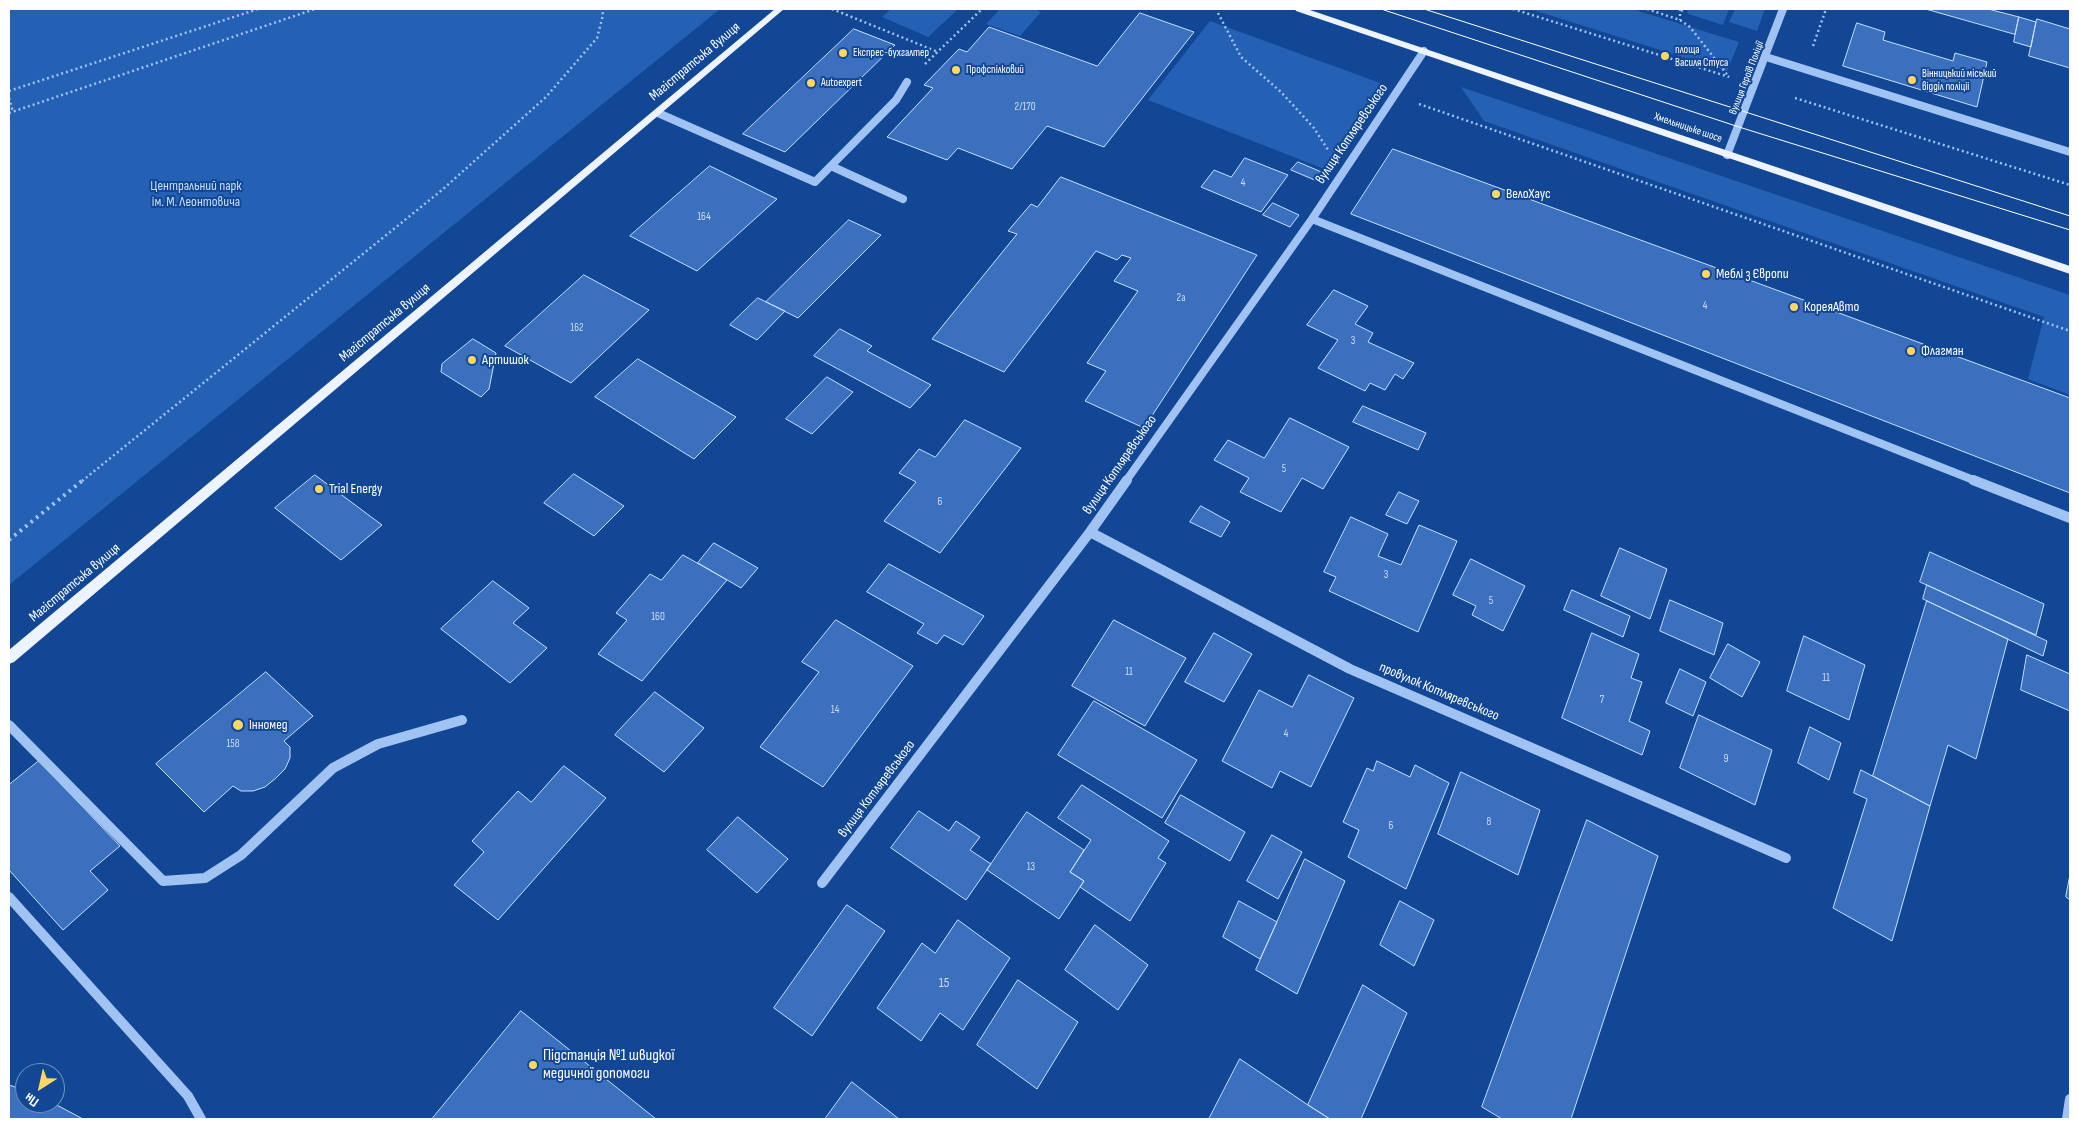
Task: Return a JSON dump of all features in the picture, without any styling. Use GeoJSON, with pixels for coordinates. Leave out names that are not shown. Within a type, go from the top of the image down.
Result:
{"type":"FeatureCollection","features":[{"type":"Feature","properties":{"kind":"main road","name":"Магістратська вулиця"},"geometry":{"type":"LineString","coordinates":[[9,658],[780,9]]}},
{"type":"Feature","properties":{"kind":"main road","name":"Хмельницьке шосе"},"geometry":{"type":"LineString","coordinates":[[1298,9],[2070,270]]}},
{"type":"Feature","properties":{"kind":"street","name":"вулиця Героїв Поліції"},"geometry":{"type":"LineString","coordinates":[[1727,155],[1784,9]]}},
{"type":"Feature","properties":{"kind":"street","name":"вулиця Котляревського"},"geometry":{"type":"LineString","coordinates":[[822,884],[1090,532],[1312,219],[1424,51]]}},
{"type":"Feature","properties":{"kind":"street"},"geometry":{"type":"LineString","coordinates":[[1766,57],[2070,152]]}},
{"type":"Feature","properties":{"kind":"street"},"geometry":{"type":"LineString","coordinates":[[658,113],[815,182],[896,100],[907,82]]}},
{"type":"Feature","properties":{"kind":"street"},"geometry":{"type":"LineString","coordinates":[[831,166],[903,198]]}},
{"type":"Feature","properties":{"kind":"street"},"geometry":{"type":"LineString","coordinates":[[1312,219],[2070,518]]}},
{"type":"Feature","properties":{"kind":"street","name":"провулок Котляревського"},"geometry":{"type":"LineString","coordinates":[[1090,532],[1350,669],[1786,858]]}},
{"type":"Feature","properties":{"kind":"street"},"geometry":{"type":"LineString","coordinates":[[9,725],[163,881],[204,878],[241,855],[333,768],[378,744],[462,720]]}},
{"type":"Feature","properties":{"kind":"street"},"geometry":{"type":"LineString","coordinates":[[9,897],[188,1096],[201,1119]]}},
{"type":"Feature","properties":{"kind":"street"},"geometry":{"type":"LineString","coordinates":[[2067,1119],[2070,1099]]}},
{"type":"Feature","properties":{"kind":"path"},"geometry":{"type":"LineString","coordinates":[[9,91],[258,9]]}},
{"type":"Feature","properties":{"kind":"path"},"geometry":{"type":"LineString","coordinates":[[9,113],[315,9]]}},
{"type":"Feature","properties":{"kind":"path"},"geometry":{"type":"LineString","coordinates":[[9,540],[442,190],[512,130],[546,97],[597,38],[603,15],[602,9]]}},
{"type":"Feature","properties":{"kind":"path"},"geometry":{"type":"LineString","coordinates":[[832,9],[938,52]]}},
{"type":"Feature","properties":{"kind":"path"},"geometry":{"type":"LineString","coordinates":[[907,82],[982,9]]}},
{"type":"Feature","properties":{"kind":"path"},"geometry":{"type":"LineString","coordinates":[[1513,9],[1729,78],[1690,27],[1680,20],[1647,9]]}},
{"type":"Feature","properties":{"kind":"path"},"geometry":{"type":"LineString","coordinates":[[1680,20],[1680,10],[1685,9]]}},
{"type":"Feature","properties":{"kind":"path"},"geometry":{"type":"LineString","coordinates":[[1218,13],[1242,57],[1281,92],[1314,128],[1342,174]]}},
{"type":"Feature","properties":{"kind":"path"},"geometry":{"type":"LineString","coordinates":[[1394,95],[2070,331]]}},
{"type":"Feature","properties":{"kind":"path"},"geometry":{"type":"LineString","coordinates":[[9,98],[13,112]]}},
{"type":"Feature","properties":{"kind":"path"},"geometry":{"type":"LineString","coordinates":[[1795,98],[2070,185]]}},
{"type":"Feature","properties":{"kind":"green space","name":"Центральний парк ім. М. Леонтовича"},"geometry":{"type":"Polygon","coordinates":[[[9,9],[720,9],[9,585],[9,9]]]}},
{"type":"Feature","properties":{"kind":"green space"},"geometry":{"type":"Polygon","coordinates":[[[891,9],[958,9],[928,37],[882,17],[891,9]]]}},
{"type":"Feature","properties":{"kind":"green space"},"geometry":{"type":"Polygon","coordinates":[[[1000,9],[1033,9],[1041,12],[1020,36],[986,24],[1000,9]]]}},
{"type":"Feature","properties":{"kind":"green space"},"geometry":{"type":"Polygon","coordinates":[[[1530,9],[1632,9],[1739,42],[1727,71],[1530,9]]]}},
{"type":"Feature","properties":{"kind":"green space"},"geometry":{"type":"Polygon","coordinates":[[[1729,9],[1723,25],[1688,14],[1687,10],[1729,9]]]}},
{"type":"Feature","properties":{"kind":"green space"},"geometry":{"type":"Polygon","coordinates":[[[1735,9],[1765,9],[1757,31],[1729,22],[1735,9]]]}},
{"type":"Feature","properties":{"kind":"green space"},"geometry":{"type":"Polygon","coordinates":[[[1210,21],[1383,84],[1324,169],[1148,100],[1210,21]]]}},
{"type":"Feature","properties":{"kind":"green space"},"geometry":{"type":"Polygon","coordinates":[[[1461,87],[2070,295],[2070,395],[2028,379],[2044,317],[1484,121],[1461,87]]]}},
{"type":"Feature","properties":{"kind":"building"},"geometry":{"type":"Polygon","coordinates":[[[1926,9],[1988,9],[2019,17],[2015,34],[1926,9]]]}},
{"type":"Feature","properties":{"kind":"building"},"geometry":{"type":"Polygon","coordinates":[[[1140,13],[1194,32],[1104,147],[1047,126],[1012,169],[958,148],[947,160],[887,137],[933,88],[924,85],[959,49],[967,52],[989,27],[1097,66],[1140,13]]]}},
{"type":"Feature","properties":{"kind":"building"},"geometry":{"type":"Polygon","coordinates":[[[2019,17],[2036,22],[2031,47],[2014,42],[2019,17]]]}},
{"type":"Feature","properties":{"kind":"building"},"geometry":{"type":"Polygon","coordinates":[[[2037,19],[2070,29],[2070,68],[2029,56],[2037,19]]]}},
{"type":"Feature","properties":{"kind":"building"},"geometry":{"type":"Polygon","coordinates":[[[1857,23],[1885,32],[1883,40],[1953,61],[1955,53],[1987,62],[1977,107],[1843,66],[1857,23]]]}},
{"type":"Feature","properties":{"kind":"building"},"geometry":{"type":"Polygon","coordinates":[[[854,29],[895,45],[785,152],[743,134],[854,29]]]}},
{"type":"Feature","properties":{"kind":"building"},"geometry":{"type":"Polygon","coordinates":[[[1393,149],[2070,398],[2070,493],[1351,214],[1393,149]]]}},
{"type":"Feature","properties":{"kind":"building"},"geometry":{"type":"Polygon","coordinates":[[[1245,158],[1288,175],[1261,212],[1201,187],[1214,170],[1231,177],[1245,158]]]}},
{"type":"Feature","properties":{"kind":"building"},"geometry":{"type":"Polygon","coordinates":[[[1298,162],[1324,173],[1317,181],[1291,170],[1298,162]]]}},
{"type":"Feature","properties":{"kind":"building"},"geometry":{"type":"Polygon","coordinates":[[[710,166],[777,199],[697,271],[630,236],[710,166]]]}},
{"type":"Feature","properties":{"kind":"building"},"geometry":{"type":"Polygon","coordinates":[[[1061,177],[1257,255],[1144,428],[1085,401],[1106,371],[1087,363],[1138,291],[1114,281],[1131,258],[1122,255],[1117,260],[1096,251],[1004,372],[932,339],[1017,234],[1008,231],[1031,204],[1037,207],[1061,177]]]}},
{"type":"Feature","properties":{"kind":"building"},"geometry":{"type":"Polygon","coordinates":[[[1273,203],[1299,215],[1290,227],[1263,215],[1273,203]]]}},
{"type":"Feature","properties":{"kind":"building"},"geometry":{"type":"Polygon","coordinates":[[[849,220],[881,235],[798,318],[766,302],[849,220]]]}},
{"type":"Feature","properties":{"kind":"building"},"geometry":{"type":"Polygon","coordinates":[[[584,275],[649,310],[571,383],[505,346],[584,275]]]}},
{"type":"Feature","properties":{"kind":"building"},"geometry":{"type":"Polygon","coordinates":[[[1334,290],[1368,306],[1355,324],[1373,333],[1368,342],[1414,363],[1403,379],[1395,374],[1385,390],[1370,383],[1365,391],[1318,368],[1338,340],[1307,325],[1334,290]]]}},
{"type":"Feature","properties":{"kind":"building"},"geometry":{"type":"Polygon","coordinates":[[[758,298],[785,311],[757,340],[730,325],[758,298]]]}},
{"type":"Feature","properties":{"kind":"building"},"geometry":{"type":"Polygon","coordinates":[[[840,329],[872,346],[867,351],[931,385],[910,408],[814,356],[840,329]]]}},
{"type":"Feature","properties":{"kind":"building"},"geometry":{"type":"Polygon","coordinates":[[[473,339],[496,353],[489,389],[481,397],[441,372],[442,364],[473,339]]]}},
{"type":"Feature","properties":{"kind":"building"},"geometry":{"type":"Polygon","coordinates":[[[638,359],[736,417],[694,459],[595,397],[638,359]]]}},
{"type":"Feature","properties":{"kind":"building"},"geometry":{"type":"Polygon","coordinates":[[[827,377],[853,392],[812,434],[786,419],[827,377]]]}},
{"type":"Feature","properties":{"kind":"building"},"geometry":{"type":"Polygon","coordinates":[[[1363,406],[1426,433],[1418,450],[1353,422],[1363,406]]]}},
{"type":"Feature","properties":{"kind":"building"},"geometry":{"type":"Polygon","coordinates":[[[1290,418],[1349,447],[1323,489],[1302,478],[1281,512],[1240,492],[1249,478],[1214,460],[1228,440],[1264,458],[1290,418]]]}},
{"type":"Feature","properties":{"kind":"building"},"geometry":{"type":"Polygon","coordinates":[[[965,420],[1021,448],[940,553],[884,521],[916,482],[899,473],[919,449],[935,457],[965,420]]]}},
{"type":"Feature","properties":{"kind":"building"},"geometry":{"type":"Polygon","coordinates":[[[574,474],[624,506],[594,536],[544,503],[574,474]]]}},
{"type":"Feature","properties":{"kind":"building"},"geometry":{"type":"Polygon","coordinates":[[[315,475],[382,525],[341,560],[275,508],[315,475]]]}},
{"type":"Feature","properties":{"kind":"building"},"geometry":{"type":"Polygon","coordinates":[[[1399,492],[1419,501],[1407,524],[1386,515],[1399,492]]]}},
{"type":"Feature","properties":{"kind":"building"},"geometry":{"type":"Polygon","coordinates":[[[1201,506],[1230,522],[1221,537],[1190,522],[1201,506]]]}},
{"type":"Feature","properties":{"kind":"building"},"geometry":{"type":"Polygon","coordinates":[[[1351,517],[1388,534],[1378,556],[1401,565],[1419,525],[1457,541],[1418,632],[1329,591],[1336,577],[1324,572],[1351,517]]]}},
{"type":"Feature","properties":{"kind":"building"},"geometry":{"type":"Polygon","coordinates":[[[714,543],[758,568],[741,588],[698,563],[714,543]]]}},
{"type":"Feature","properties":{"kind":"building"},"geometry":{"type":"Polygon","coordinates":[[[1620,548],[1667,569],[1650,619],[1601,596],[1620,548]]]}},
{"type":"Feature","properties":{"kind":"building"},"geometry":{"type":"Polygon","coordinates":[[[1930,552],[2044,604],[2036,635],[1920,582],[1930,552]]]}},
{"type":"Feature","properties":{"kind":"building"},"geometry":{"type":"Polygon","coordinates":[[[683,555],[727,580],[642,681],[598,654],[627,620],[616,613],[650,574],[661,580],[683,555]]]}},
{"type":"Feature","properties":{"kind":"building"},"geometry":{"type":"Polygon","coordinates":[[[1471,559],[1525,586],[1503,631],[1472,615],[1476,606],[1453,595],[1471,559]]]}},
{"type":"Feature","properties":{"kind":"building"},"geometry":{"type":"Polygon","coordinates":[[[889,564],[984,616],[963,645],[944,635],[937,644],[917,633],[924,624],[867,592],[889,564]]]}},
{"type":"Feature","properties":{"kind":"building"},"geometry":{"type":"Polygon","coordinates":[[[493,581],[529,608],[513,623],[547,648],[510,683],[441,629],[493,581]]]}},
{"type":"Feature","properties":{"kind":"building"},"geometry":{"type":"Polygon","coordinates":[[[1927,585],[2047,641],[2043,656],[1923,599],[1927,585]]]}},
{"type":"Feature","properties":{"kind":"building"},"geometry":{"type":"Polygon","coordinates":[[[1572,590],[1630,616],[1623,637],[1564,610],[1572,590]]]}},
{"type":"Feature","properties":{"kind":"building"},"geometry":{"type":"Polygon","coordinates":[[[1670,600],[1723,623],[1714,655],[1660,631],[1670,600]]]}},
{"type":"Feature","properties":{"kind":"building"},"geometry":{"type":"Polygon","coordinates":[[[1927,601],[2008,639],[1976,759],[1948,745],[1930,806],[1873,776],[1927,601]]]}},
{"type":"Feature","properties":{"kind":"building"},"geometry":{"type":"Polygon","coordinates":[[[836,620],[913,666],[823,787],[760,747],[819,672],[802,662],[836,620]]]}},
{"type":"Feature","properties":{"kind":"building"},"geometry":{"type":"Polygon","coordinates":[[[1114,620],[1186,658],[1145,726],[1072,686],[1114,620]]]}},
{"type":"Feature","properties":{"kind":"building"},"geometry":{"type":"Polygon","coordinates":[[[1214,633],[1252,654],[1224,702],[1185,682],[1214,633]]]}},
{"type":"Feature","properties":{"kind":"building"},"geometry":{"type":"Polygon","coordinates":[[[1592,633],[1639,654],[1631,678],[1642,682],[1629,721],[1650,731],[1642,755],[1562,718],[1592,633]]]}},
{"type":"Feature","properties":{"kind":"building"},"geometry":{"type":"Polygon","coordinates":[[[1804,636],[1865,665],[1849,720],[1787,691],[1804,636]]]}},
{"type":"Feature","properties":{"kind":"building"},"geometry":{"type":"Polygon","coordinates":[[[1728,644],[1760,662],[1742,697],[1710,678],[1728,644]]]}},
{"type":"Feature","properties":{"kind":"building"},"geometry":{"type":"Polygon","coordinates":[[[2027,655],[2070,674],[2070,711],[2021,690],[2027,655]]]}},
{"type":"Feature","properties":{"kind":"building"},"geometry":{"type":"Polygon","coordinates":[[[1680,669],[1706,682],[1693,716],[1666,703],[1680,669]]]}},
{"type":"Feature","properties":{"kind":"building"},"geometry":{"type":"Polygon","coordinates":[[[266,672],[313,716],[284,741],[290,747],[290,758],[285,769],[276,778],[265,787],[253,791],[241,791],[233,786],[204,812],[156,764],[266,672]]]}},
{"type":"Feature","properties":{"kind":"building"},"geometry":{"type":"Polygon","coordinates":[[[1309,675],[1354,698],[1311,787],[1280,771],[1272,788],[1222,761],[1259,690],[1292,707],[1309,675]]]}},
{"type":"Feature","properties":{"kind":"building"},"geometry":{"type":"Polygon","coordinates":[[[655,692],[704,728],[664,772],[615,735],[655,692]]]}},
{"type":"Feature","properties":{"kind":"building"},"geometry":{"type":"Polygon","coordinates":[[[1094,701],[1197,760],[1162,818],[1058,755],[1094,701]]]}},
{"type":"Feature","properties":{"kind":"building"},"geometry":{"type":"Polygon","coordinates":[[[1699,715],[1772,750],[1755,805],[1680,768],[1699,715]]]}},
{"type":"Feature","properties":{"kind":"building"},"geometry":{"type":"Polygon","coordinates":[[[1810,727],[1841,743],[1829,780],[1798,763],[1810,727]]]}},
{"type":"Feature","properties":{"kind":"building"},"geometry":{"type":"Polygon","coordinates":[[[39,761],[120,846],[90,871],[108,890],[63,930],[9,870],[9,785],[39,761]]]}},
{"type":"Feature","properties":{"kind":"building"},"geometry":{"type":"Polygon","coordinates":[[[1377,761],[1410,777],[1415,765],[1449,783],[1406,889],[1348,857],[1359,830],[1343,822],[1367,768],[1373,771],[1377,761]]]}},
{"type":"Feature","properties":{"kind":"building"},"geometry":{"type":"Polygon","coordinates":[[[564,766],[606,798],[498,920],[454,885],[484,852],[472,841],[518,791],[531,802],[564,766]]]}},
{"type":"Feature","properties":{"kind":"building"},"geometry":{"type":"Polygon","coordinates":[[[1861,770],[1930,806],[1892,941],[1833,908],[1867,799],[1854,793],[1861,770]]]}},
{"type":"Feature","properties":{"kind":"building"},"geometry":{"type":"Polygon","coordinates":[[[1461,772],[1540,810],[1518,875],[1438,834],[1461,772]]]}},
{"type":"Feature","properties":{"kind":"building"},"geometry":{"type":"Polygon","coordinates":[[[1082,785],[1169,841],[1158,858],[1166,863],[1130,921],[1080,887],[1084,881],[1070,872],[1091,840],[1058,818],[1082,785]]]}},
{"type":"Feature","properties":{"kind":"building"},"geometry":{"type":"Polygon","coordinates":[[[1181,795],[1245,832],[1230,861],[1165,823],[1181,795]]]}},
{"type":"Feature","properties":{"kind":"building"},"geometry":{"type":"Polygon","coordinates":[[[919,811],[949,831],[956,821],[980,837],[970,850],[991,864],[966,900],[891,848],[919,811]]]}},
{"type":"Feature","properties":{"kind":"building"},"geometry":{"type":"Polygon","coordinates":[[[1027,812],[1084,850],[1070,872],[1084,881],[1059,919],[987,870],[1027,812]]]}},
{"type":"Feature","properties":{"kind":"building"},"geometry":{"type":"Polygon","coordinates":[[[738,817],[788,859],[757,893],[707,850],[738,817]]]}},
{"type":"Feature","properties":{"kind":"building"},"geometry":{"type":"Polygon","coordinates":[[[1587,820],[1658,856],[1571,1119],[1502,1119],[1482,1107],[1587,820]]]}},
{"type":"Feature","properties":{"kind":"building"},"geometry":{"type":"Polygon","coordinates":[[[1272,835],[1302,852],[1278,899],[1247,881],[1272,835]]]}},
{"type":"Feature","properties":{"kind":"building"},"geometry":{"type":"Polygon","coordinates":[[[1305,859],[1345,881],[1297,994],[1256,970],[1305,859]]]}},
{"type":"Feature","properties":{"kind":"building"},"geometry":{"type":"Polygon","coordinates":[[[2070,875],[2070,900],[2066,897],[2070,875]]]}},
{"type":"Feature","properties":{"kind":"building"},"geometry":{"type":"Polygon","coordinates":[[[1239,901],[1277,922],[1260,959],[1223,937],[1239,901]]]}},
{"type":"Feature","properties":{"kind":"building"},"geometry":{"type":"Polygon","coordinates":[[[1400,901],[1434,920],[1414,966],[1380,945],[1400,901]]]}},
{"type":"Feature","properties":{"kind":"building"},"geometry":{"type":"Polygon","coordinates":[[[847,905],[885,931],[812,1036],[774,1008],[847,905]]]}},
{"type":"Feature","properties":{"kind":"building"},"geometry":{"type":"Polygon","coordinates":[[[958,920],[1010,958],[963,1030],[940,1013],[921,1041],[877,1008],[922,943],[935,953],[958,920]]]}},
{"type":"Feature","properties":{"kind":"building"},"geometry":{"type":"Polygon","coordinates":[[[1095,925],[1148,965],[1118,1010],[1065,970],[1095,925]]]}},
{"type":"Feature","properties":{"kind":"building"},"geometry":{"type":"Polygon","coordinates":[[[1018,980],[1078,1022],[1037,1089],[977,1045],[1018,980]]]}},
{"type":"Feature","properties":{"kind":"building"},"geometry":{"type":"Polygon","coordinates":[[[1363,985],[1407,1013],[1361,1119],[1330,1119],[1308,1105],[1363,985]]]}},
{"type":"Feature","properties":{"kind":"building","name":"Підстанція №1 швидкої медичної допомоги"},"geometry":{"type":"Polygon","coordinates":[[[521,1011],[656,1119],[432,1119],[521,1011]]]}},
{"type":"Feature","properties":{"kind":"building"},"geometry":{"type":"Polygon","coordinates":[[[1240,1059],[1308,1105],[1330,1119],[1209,1119],[1240,1059]]]}},
{"type":"Feature","properties":{"kind":"building"},"geometry":{"type":"Polygon","coordinates":[[[852,1082],[899,1119],[825,1119],[852,1082]]]}},
{"type":"Feature","properties":{"kind":"building"},"geometry":{"type":"Polygon","coordinates":[[[9,1085],[15,1087],[15,1113],[65,1113],[65,1109],[83,1119],[9,1119],[9,1085]]]}},
{"type":"Feature","properties":{"kind":"tram line"},"geometry":{"type":"LineString","coordinates":[[1381,9],[1739,127],[2070,230]]}},
{"type":"Feature","properties":{"kind":"tram line"},"geometry":{"type":"LineString","coordinates":[[1424,9],[2070,216]]}},
{"type":"Feature","properties":{"kind":"place","name":"Експрес-бухгалтер"},"geometry":{"type":"Point","coordinates":[843,53]}},
{"type":"Feature","properties":{"kind":"place","name":"площа Василя Стуса"},"geometry":{"type":"Point","coordinates":[1665,56]}},
{"type":"Feature","properties":{"kind":"place","name":"Профспілковий"},"geometry":{"type":"Point","coordinates":[956,70]}},
{"type":"Feature","properties":{"kind":"place","name":"Вінницький міський відділ поліціі"},"geometry":{"type":"Point","coordinates":[1912,80]}},
{"type":"Feature","properties":{"kind":"place","name":"Autoexpert"},"geometry":{"type":"Point","coordinates":[811,83]}},
{"type":"Feature","properties":{"kind":"place","name":"ВелоХаус"},"geometry":{"type":"Point","coordinates":[1496,194]}},
{"type":"Feature","properties":{"kind":"place","name":"Меблі з Європи"},"geometry":{"type":"Point","coordinates":[1706,274]}},
{"type":"Feature","properties":{"kind":"place","name":"КореяАвто"},"geometry":{"type":"Point","coordinates":[1794,307]}},
{"type":"Feature","properties":{"kind":"place","name":"Флагман"},"geometry":{"type":"Point","coordinates":[1911,351]}},
{"type":"Feature","properties":{"kind":"place","name":"Артишок"},"geometry":{"type":"Point","coordinates":[472,360]}},
{"type":"Feature","properties":{"kind":"place","name":"Trial Energy"},"geometry":{"type":"Point","coordinates":[319,489]}},
{"type":"Feature","properties":{"kind":"place","name":"Інномед"},"geometry":{"type":"Point","coordinates":[238,725]}},
{"type":"Feature","properties":{"kind":"place","name":"Підстанція №1 швидкої медичної допомоги"},"geometry":{"type":"Point","coordinates":[533,1065]}}]}
